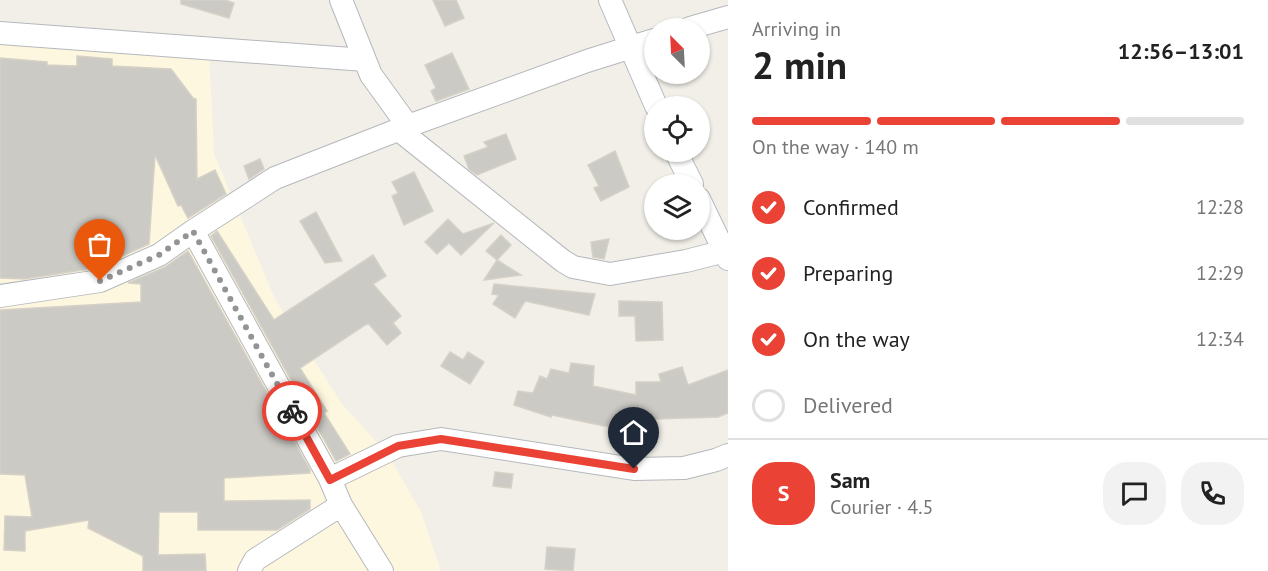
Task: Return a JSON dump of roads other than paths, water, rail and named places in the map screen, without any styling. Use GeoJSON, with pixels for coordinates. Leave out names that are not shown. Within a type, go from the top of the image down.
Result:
{"type":"FeatureCollection","features":[{"type":"Feature","properties":{"kind":"street"},"geometry":{"type":"LineString","coordinates":[[341,0],[371,75],[403,128],[573,267],[610,274],[726,255],[710,222]]}},
{"type":"Feature","properties":{"kind":"street"},"geometry":{"type":"LineString","coordinates":[[610,0],[652,96]]}},
{"type":"Feature","properties":{"kind":"street"},"geometry":{"type":"LineString","coordinates":[[710,22],[728,16]]}},
{"type":"Feature","properties":{"kind":"street"},"geometry":{"type":"LineString","coordinates":[[0,33],[365,60]]}},
{"type":"Feature","properties":{"kind":"street"},"geometry":{"type":"LineString","coordinates":[[0,296],[100,281],[159,255],[275,178],[403,128],[587,61],[644,43]]}},
{"type":"Feature","properties":{"kind":"street"},"geometry":{"type":"LineString","coordinates":[[193,231],[330,480],[341,505],[382,571]]}},
{"type":"Feature","properties":{"kind":"street"},"geometry":{"type":"LineString","coordinates":[[330,480],[398,446],[441,439],[634,469],[684,468],[728,455]]}},
{"type":"Feature","properties":{"kind":"street"},"geometry":{"type":"LineString","coordinates":[[249,571],[255,560],[341,505]]}}]}
